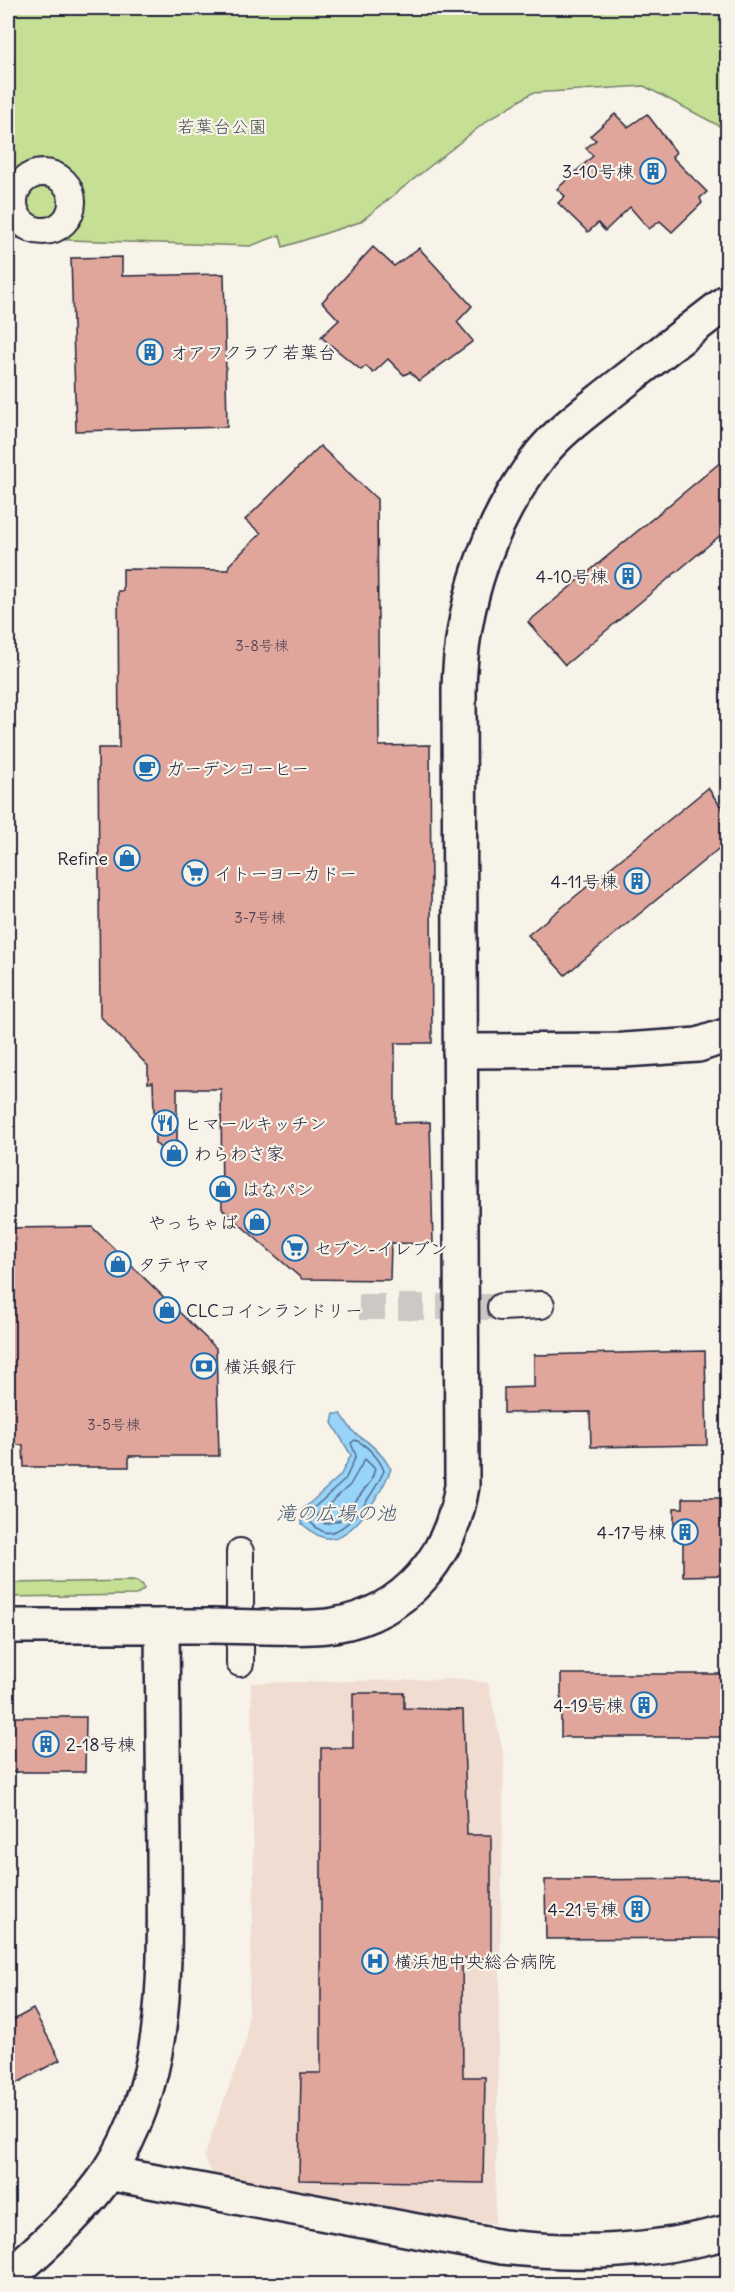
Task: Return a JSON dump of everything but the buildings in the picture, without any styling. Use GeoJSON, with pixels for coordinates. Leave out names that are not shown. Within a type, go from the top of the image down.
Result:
{"type":"FeatureCollection","features":[{"type":"Feature","properties":{"kind":"street"},"geometry":{"type":"LineString","coordinates":[[8,1626],[333,1625],[369,1616],[398,1599],[441,1553],[452,1530],[462,1486],[460,652],[466,610],[480,566],[506,506],[542,453],[586,412],[728,301]]}},
{"type":"Feature","properties":{"kind":"street"},"geometry":{"type":"LineString","coordinates":[[460,1051],[624,1050],[698,1045],[728,1035]]}},
{"type":"Feature","properties":{"kind":"street"},"geometry":{"type":"LineString","coordinates":[[501,1307],[542,1305]]}},
{"type":"Feature","properties":{"kind":"street"},"geometry":{"type":"LineString","coordinates":[[240,1552],[240,1663]]}},
{"type":"Feature","properties":{"kind":"street"},"geometry":{"type":"LineString","coordinates":[[8,2278],[76,2212],[108,2173],[130,2130],[146,2089],[159,2040],[163,2012],[162,1626]]}},
{"type":"Feature","properties":{"kind":"street"},"geometry":{"type":"LineString","coordinates":[[108,2173],[502,2247],[552,2252],[655,2248],[728,2232]]}},
{"type":"Feature","properties":{"kind":"shaded area","name":"横浜旭中央総合病院"},"geometry":{"type":"Polygon","coordinates":[[[462,1679],[488,1683],[504,1757],[495,2224],[353,2206],[213,2175],[204,2156],[247,2037],[254,1885],[251,1683],[462,1679]]]}},
{"type":"Feature","properties":{"kind":"green space","name":"若葉台公園"},"geometry":{"type":"Polygon","coordinates":[[[8,8],[727,8],[727,130],[644,86],[532,93],[488,120],[360,222],[283,247],[280,235],[250,246],[8,238],[8,8]]]}},
{"type":"Feature","properties":{"kind":"green space"},"geometry":{"type":"Polygon","coordinates":[[[136,1581],[143,1585],[144,1589],[136,1595],[8,1597],[8,1583],[136,1581]]]}},
{"type":"Feature","properties":{"kind":"water","name":"滝の広場の池"},"geometry":{"type":"Polygon","coordinates":[[[334,1414],[341,1414],[352,1430],[376,1449],[391,1469],[364,1515],[344,1534],[333,1538],[319,1536],[302,1524],[302,1510],[340,1476],[351,1455],[332,1423],[334,1414]]]}},
{"type":"Feature","properties":{"kind":"tunnel"},"geometry":{"type":"LineString","coordinates":[[359,1307],[501,1307]]}},
{"type":"Feature","properties":{"kind":"place","name":"3-10号棟"},"geometry":{"type":"Point","coordinates":[653,171]}},
{"type":"Feature","properties":{"kind":"place","name":"オアフクラブ 若葉台"},"geometry":{"type":"Point","coordinates":[150,352]}},
{"type":"Feature","properties":{"kind":"place","name":"4-10号棟"},"geometry":{"type":"Point","coordinates":[628,576]}},
{"type":"Feature","properties":{"kind":"place","name":"ガーデンコーヒー"},"geometry":{"type":"Point","coordinates":[147,768]}},
{"type":"Feature","properties":{"kind":"place","name":"Refine"},"geometry":{"type":"Point","coordinates":[127,858]}},
{"type":"Feature","properties":{"kind":"place","name":"イトーヨーカドー"},"geometry":{"type":"Point","coordinates":[195,873]}},
{"type":"Feature","properties":{"kind":"place","name":"4-11号棟"},"geometry":{"type":"Point","coordinates":[637,881]}},
{"type":"Feature","properties":{"kind":"place","name":"ヒマールキッチン"},"geometry":{"type":"Point","coordinates":[165,1123]}},
{"type":"Feature","properties":{"kind":"place","name":"わらわさ家"},"geometry":{"type":"Point","coordinates":[174,1153]}},
{"type":"Feature","properties":{"kind":"place","name":"はなパン"},"geometry":{"type":"Point","coordinates":[223,1189]}},
{"type":"Feature","properties":{"kind":"place","name":"やっちゃば"},"geometry":{"type":"Point","coordinates":[257,1222]}},
{"type":"Feature","properties":{"kind":"place","name":"セブン-イレブン"},"geometry":{"type":"Point","coordinates":[295,1248]}},
{"type":"Feature","properties":{"kind":"place","name":"タテヤマ"},"geometry":{"type":"Point","coordinates":[118,1264]}},
{"type":"Feature","properties":{"kind":"place","name":"CLCコインランドリー"},"geometry":{"type":"Point","coordinates":[167,1310]}},
{"type":"Feature","properties":{"kind":"place","name":"横浜銀行"},"geometry":{"type":"Point","coordinates":[204,1366]}},
{"type":"Feature","properties":{"kind":"place","name":"4-17号棟"},"geometry":{"type":"Point","coordinates":[685,1532]}},
{"type":"Feature","properties":{"kind":"place","name":"4-19号棟"},"geometry":{"type":"Point","coordinates":[644,1705]}},
{"type":"Feature","properties":{"kind":"place","name":"2-18号棟"},"geometry":{"type":"Point","coordinates":[46,1744]}},
{"type":"Feature","properties":{"kind":"place","name":"4-21号棟"},"geometry":{"type":"Point","coordinates":[637,1909]}},
{"type":"Feature","properties":{"kind":"place","name":"横浜旭中央総合病院"},"geometry":{"type":"Point","coordinates":[375,1961]}}]}
